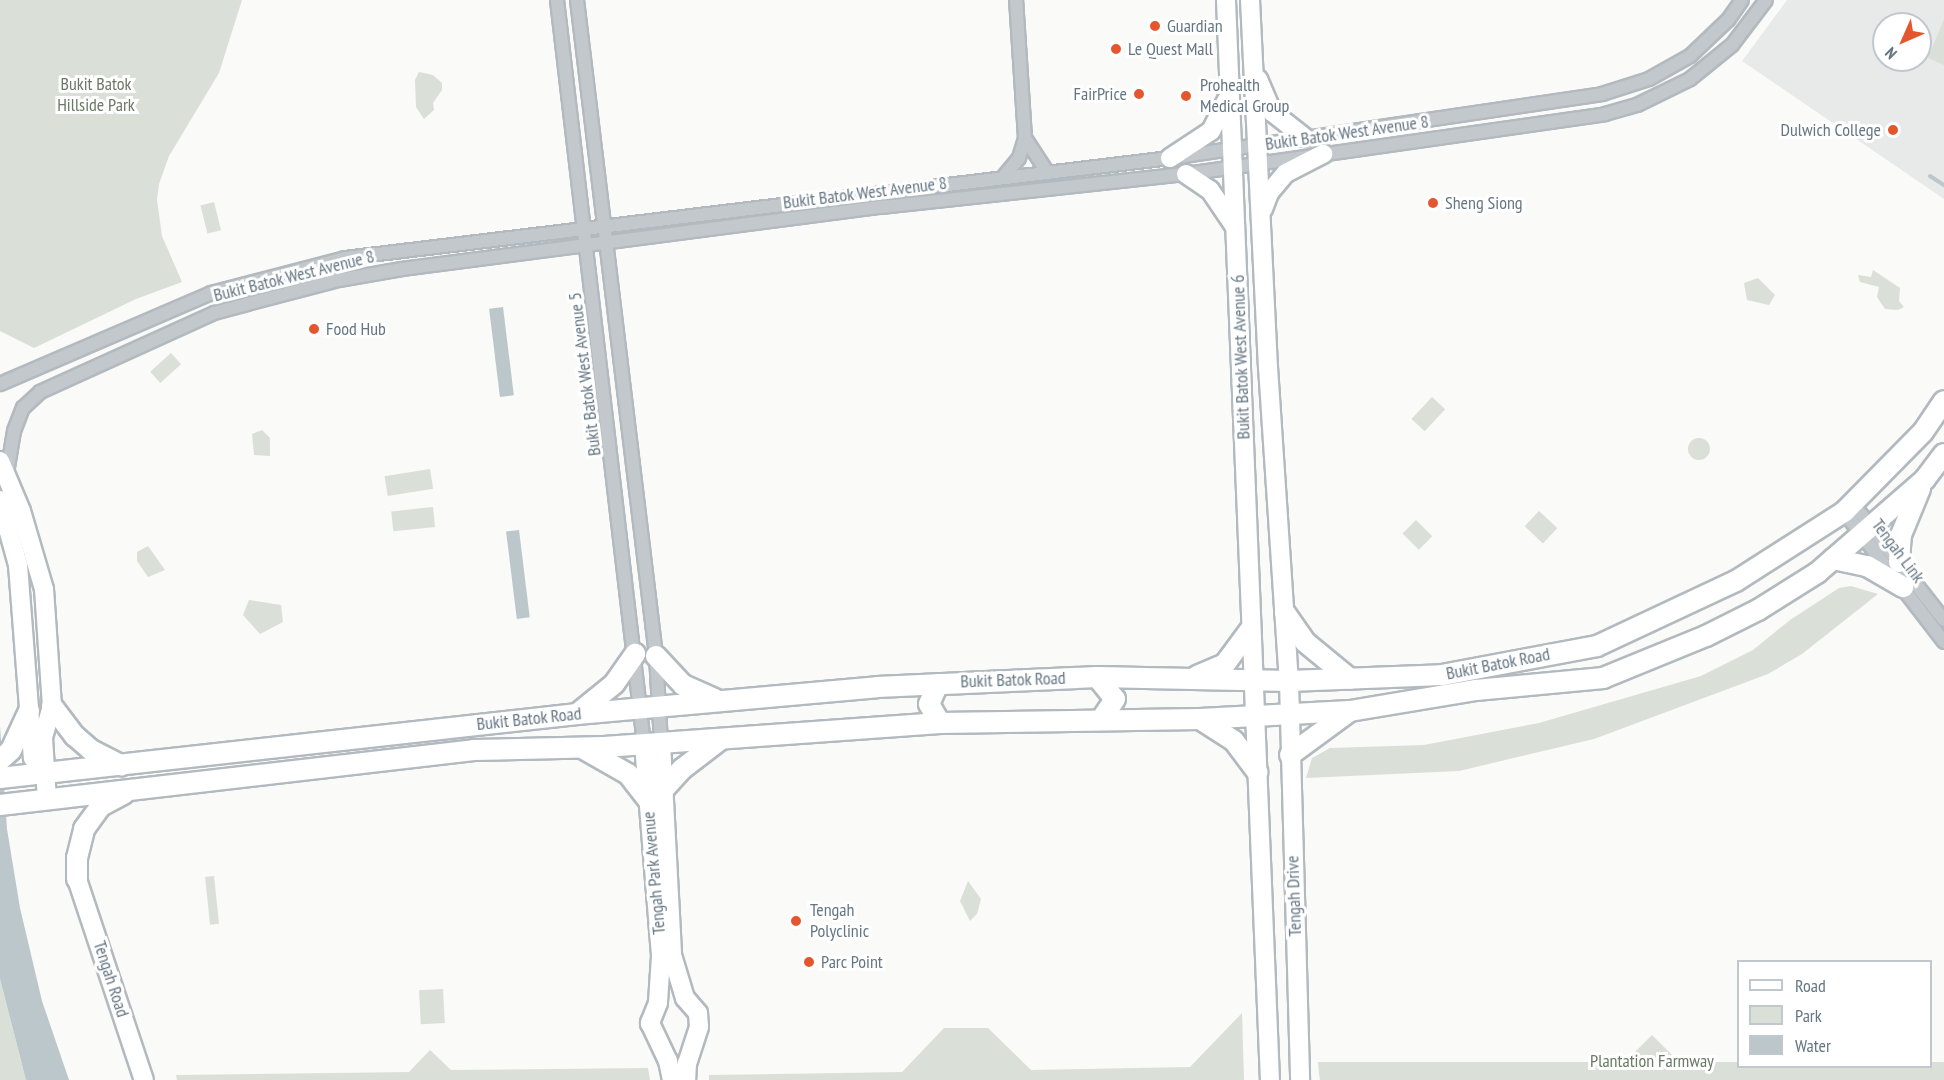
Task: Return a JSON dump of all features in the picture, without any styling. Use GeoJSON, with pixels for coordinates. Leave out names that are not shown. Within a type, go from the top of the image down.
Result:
{"type":"FeatureCollection","features":[{"type":"Feature","properties":{"kind":"main road","name":"Bukit Batok Road"},"geometry":{"type":"LineString","coordinates":[[0,778],[577,714],[721,701],[938,684],[1097,677],[1289,681],[1442,675],[1597,646],[1736,581],[1849,508],[1923,432],[1944,401]]}},
{"type":"Feature","properties":{"kind":"main road","name":"Bukit Batok Road"},"geometry":{"type":"LineString","coordinates":[[0,805],[417,755],[652,743],[940,723],[1200,719],[1255,714],[1350,711],[1476,690],[1603,678],[1706,636],[1758,610],[1833,559],[1868,531],[1925,479],[1944,454]]}},
{"type":"Feature","properties":{"kind":"main road"},"geometry":{"type":"LineString","coordinates":[[1899,562],[1906,517],[1925,479]]}},
{"type":"Feature","properties":{"kind":"main road"},"geometry":{"type":"LineString","coordinates":[[1833,559],[1867,566],[1903,587]]}},
{"type":"Feature","properties":{"kind":"main road"},"geometry":{"type":"LineString","coordinates":[[1285,613],[1305,642],[1350,679]]}},
{"type":"Feature","properties":{"kind":"main road"},"geometry":{"type":"LineString","coordinates":[[1186,679],[1225,664],[1250,630]]}},
{"type":"Feature","properties":{"kind":"main road"},"geometry":{"type":"LineString","coordinates":[[577,714],[614,684],[635,654]]}},
{"type":"Feature","properties":{"kind":"main road"},"geometry":{"type":"LineString","coordinates":[[656,656],[682,685],[721,701]]}},
{"type":"Feature","properties":{"kind":"main road"},"geometry":{"type":"LineString","coordinates":[[1097,677],[1115,699],[1101,720]]}},
{"type":"Feature","properties":{"kind":"main road"},"geometry":{"type":"LineString","coordinates":[[938,684],[929,704],[940,723]]}},
{"type":"Feature","properties":{"kind":"main road"},"geometry":{"type":"LineString","coordinates":[[52,706],[83,743],[123,766]]}},
{"type":"Feature","properties":{"kind":"main road"},"geometry":{"type":"LineString","coordinates":[[0,760],[11,750],[29,711]]}},
{"type":"Feature","properties":{"kind":"main road"},"geometry":{"type":"LineString","coordinates":[[1290,755],[1350,711]]}},
{"type":"Feature","properties":{"kind":"main road"},"geometry":{"type":"LineString","coordinates":[[1200,719],[1234,741],[1257,772]]}},
{"type":"Feature","properties":{"kind":"main road"},"geometry":{"type":"LineString","coordinates":[[581,747],[627,774],[656,795],[701,752],[722,738]]}},
{"type":"Feature","properties":{"kind":"main road"},"geometry":{"type":"LineString","coordinates":[[77,879],[79,843],[93,815],[112,799],[140,787]]}},
{"type":"Feature","properties":{"kind":"street","name":"Bukit Batok West Avenue 5"},"geometry":{"type":"LineString","coordinates":[[557,0],[635,654],[649,707],[652,743]]}},
{"type":"Feature","properties":{"kind":"street","name":"Bukit Batok West Avenue 5"},"geometry":{"type":"LineString","coordinates":[[577,0],[608,241],[656,656],[649,707],[652,743]]}},
{"type":"Feature","properties":{"kind":"street"},"geometry":{"type":"LineString","coordinates":[[1004,176],[1019,158],[1025,138],[1016,0]]}},
{"type":"Feature","properties":{"kind":"street","name":"Bukit Batok West Avenue 6"},"geometry":{"type":"LineString","coordinates":[[1226,0],[1255,714]]}},
{"type":"Feature","properties":{"kind":"street","name":"Bukit Batok West Avenue 6"},"geometry":{"type":"LineString","coordinates":[[1250,0],[1290,713]]}},
{"type":"Feature","properties":{"kind":"street","name":"Bukit Batok West Avenue 8"},"geometry":{"type":"LineString","coordinates":[[0,384],[211,293],[345,258],[1046,170],[1170,158],[1625,88],[1690,56],[1728,20],[1742,0]]}},
{"type":"Feature","properties":{"kind":"street","name":"Bukit Batok West Avenue 8"},"geometry":{"type":"LineString","coordinates":[[3,469],[23,408],[40,392],[214,313],[247,304],[339,280],[608,241],[1186,174],[1605,114],[1637,105],[1668,92],[1715,60],[1749,26],[1766,0]]}},
{"type":"Feature","properties":{"kind":"street"},"geometry":{"type":"LineString","coordinates":[[1252,63],[1272,112],[1304,137]]}},
{"type":"Feature","properties":{"kind":"street"},"geometry":{"type":"LineString","coordinates":[[1170,158],[1212,131],[1229,95]]}},
{"type":"Feature","properties":{"kind":"street"},"geometry":{"type":"LineString","coordinates":[[1025,138],[1046,170]]}},
{"type":"Feature","properties":{"kind":"street"},"geometry":{"type":"LineString","coordinates":[[1261,216],[1269,193],[1278,180],[1323,154]]}},
{"type":"Feature","properties":{"kind":"street"},"geometry":{"type":"LineString","coordinates":[[1186,174],[1210,189],[1236,228]]}},
{"type":"Feature","properties":{"kind":"street"},"geometry":{"type":"LineString","coordinates":[[241,285],[236,296],[247,304]]}},
{"type":"Feature","properties":{"kind":"street"},"geometry":{"type":"LineString","coordinates":[[3,469],[44,589],[52,706],[43,738],[40,773],[41,800]]}},
{"type":"Feature","properties":{"kind":"street"},"geometry":{"type":"LineString","coordinates":[[0,500],[18,566],[29,711],[40,773]]}},
{"type":"Feature","properties":{"kind":"street","name":"Tengah Link"},"geometry":{"type":"LineString","coordinates":[[1849,508],[1899,562],[1944,620]]}},
{"type":"Feature","properties":{"kind":"street","name":"Tengah Link"},"geometry":{"type":"LineString","coordinates":[[1868,531],[1903,587],[1944,642]]}},
{"type":"Feature","properties":{"kind":"street"},"geometry":{"type":"LineString","coordinates":[[25,641],[34,656],[45,653],[49,647]]}},
{"type":"Feature","properties":{"kind":"street","name":"Tengah Drive"},"geometry":{"type":"LineString","coordinates":[[1290,713],[1300,1080]]}},
{"type":"Feature","properties":{"kind":"street","name":"Tengah Drive"},"geometry":{"type":"LineString","coordinates":[[1255,714],[1270,1080]]}},
{"type":"Feature","properties":{"kind":"street","name":"Tengah Park Avenue"},"geometry":{"type":"LineString","coordinates":[[652,743],[672,955],[685,998],[698,1013],[699,1027],[687,1063],[686,1080]]}},
{"type":"Feature","properties":{"kind":"street","name":"Tengah Park Avenue"},"geometry":{"type":"LineString","coordinates":[[656,795],[661,956],[658,1003],[651,1023],[668,1061],[672,1080]]}},
{"type":"Feature","properties":{"kind":"street","name":"Tengah Road"},"geometry":{"type":"LineString","coordinates":[[77,879],[144,1080]]}},
{"type":"Feature","properties":{"kind":"street"},"geometry":{"type":"LineString","coordinates":[[658,1003],[685,998]]}},
{"type":"Feature","properties":{"kind":"shaded area","name":"Dulwich College"},"geometry":{"type":"Polygon","coordinates":[[[1787,0],[1944,0],[1944,199],[1742,61],[1787,0]]]}},
{"type":"Feature","properties":{"kind":"green space","name":"Bukit Batok Hillside Park"},"geometry":{"type":"Polygon","coordinates":[[[0,0],[242,0],[219,73],[169,156],[159,184],[157,200],[162,236],[182,282],[136,299],[34,348],[0,331],[0,0]]]}},
{"type":"Feature","properties":{"kind":"green space"},"geometry":{"type":"Polygon","coordinates":[[[1944,19],[1944,65],[1932,60],[1932,48],[1944,19]]]}},
{"type":"Feature","properties":{"kind":"green space"},"geometry":{"type":"Polygon","coordinates":[[[419,72],[433,75],[442,83],[442,90],[433,103],[434,110],[424,119],[416,107],[415,80],[419,72]]]}},
{"type":"Feature","properties":{"kind":"green space"},"geometry":{"type":"Polygon","coordinates":[[[214,202],[221,230],[207,234],[200,205],[214,202]]]}},
{"type":"Feature","properties":{"kind":"green space"},"geometry":{"type":"Polygon","coordinates":[[[1873,270],[1900,288],[1899,301],[1904,307],[1898,310],[1885,309],[1877,297],[1879,287],[1860,282],[1858,275],[1871,277],[1873,270]]]}},
{"type":"Feature","properties":{"kind":"green space"},"geometry":{"type":"Polygon","coordinates":[[[1758,278],[1775,295],[1769,305],[1747,300],[1744,283],[1758,278]]]}},
{"type":"Feature","properties":{"kind":"green space"},"geometry":{"type":"Polygon","coordinates":[[[171,353],[181,364],[160,383],[150,372],[171,353]]]}},
{"type":"Feature","properties":{"kind":"green space"},"geometry":{"type":"Polygon","coordinates":[[[1432,397],[1445,409],[1425,431],[1412,419],[1432,397]]]}},
{"type":"Feature","properties":{"kind":"green space"},"geometry":{"type":"Polygon","coordinates":[[[262,430],[270,438],[270,456],[254,455],[252,434],[262,430]]]}},
{"type":"Feature","properties":{"kind":"green space"},"geometry":{"type":"Polygon","coordinates":[[[1699,438],[1707,441],[1710,449],[1707,457],[1699,460],[1691,457],[1688,449],[1691,441],[1699,438]]]}},
{"type":"Feature","properties":{"kind":"green space"},"geometry":{"type":"Polygon","coordinates":[[[430,469],[433,489],[388,496],[385,476],[430,469]]]}},
{"type":"Feature","properties":{"kind":"green space"},"geometry":{"type":"Polygon","coordinates":[[[433,507],[435,527],[393,531],[391,511],[433,507]]]}},
{"type":"Feature","properties":{"kind":"green space"},"geometry":{"type":"Polygon","coordinates":[[[1539,511],[1557,528],[1543,543],[1525,526],[1539,511]]]}},
{"type":"Feature","properties":{"kind":"green space"},"geometry":{"type":"Polygon","coordinates":[[[1416,520],[1432,536],[1419,550],[1403,533],[1416,520]]]}},
{"type":"Feature","properties":{"kind":"green space"},"geometry":{"type":"Polygon","coordinates":[[[148,546],[165,570],[148,577],[137,561],[137,552],[148,546]]]}},
{"type":"Feature","properties":{"kind":"green space"},"geometry":{"type":"Polygon","coordinates":[[[1851,586],[1878,594],[1802,654],[1768,674],[1594,739],[1459,771],[1306,778],[1312,758],[1330,748],[1424,745],[1539,723],[1701,676],[1753,650],[1790,620],[1839,588],[1851,586]]]}},
{"type":"Feature","properties":{"kind":"green space"},"geometry":{"type":"Polygon","coordinates":[[[249,600],[281,605],[283,622],[260,634],[243,615],[249,600]]]}},
{"type":"Feature","properties":{"kind":"green space"},"geometry":{"type":"Polygon","coordinates":[[[214,876],[219,924],[210,925],[205,877],[214,876]]]}},
{"type":"Feature","properties":{"kind":"green space"},"geometry":{"type":"Polygon","coordinates":[[[968,881],[981,899],[977,914],[970,921],[960,901],[968,881]]]}},
{"type":"Feature","properties":{"kind":"green space"},"geometry":{"type":"Polygon","coordinates":[[[0,979],[11,1022],[26,1080],[0,1080],[0,979]]]}},
{"type":"Feature","properties":{"kind":"green space"},"geometry":{"type":"Polygon","coordinates":[[[443,989],[445,1023],[421,1024],[419,990],[443,989]]]}},
{"type":"Feature","properties":{"kind":"green space"},"geometry":{"type":"Polygon","coordinates":[[[1242,1013],[1244,1080],[709,1080],[709,1075],[902,1072],[944,1028],[988,1028],[1031,1070],[1190,1067],[1242,1013]]]}},
{"type":"Feature","properties":{"kind":"green space","name":"Plantation Farmway"},"geometry":{"type":"Polygon","coordinates":[[[1652,1035],[1679,1062],[1737,1062],[1737,1068],[1932,1068],[1932,1062],[1944,1062],[1944,1080],[1320,1080],[1318,1062],[1625,1062],[1652,1035]]]}},
{"type":"Feature","properties":{"kind":"green space"},"geometry":{"type":"Polygon","coordinates":[[[430,1050],[451,1070],[648,1068],[650,1080],[177,1080],[176,1075],[409,1072],[430,1050]]]}},
{"type":"Feature","properties":{"kind":"water"},"geometry":{"type":"Polygon","coordinates":[[[503,307],[514,395],[500,397],[489,309],[503,307]]]}},
{"type":"Feature","properties":{"kind":"water"},"geometry":{"type":"Polygon","coordinates":[[[519,530],[530,617],[517,619],[506,532],[519,530]]]}},
{"type":"Feature","properties":{"kind":"water"},"geometry":{"type":"Polygon","coordinates":[[[0,726],[7,829],[20,908],[42,1001],[69,1080],[26,1080],[0,979],[0,726]]]}},
{"type":"Feature","properties":{"kind":"waterway"},"geometry":{"type":"LineString","coordinates":[[1930,176],[1944,185]]}},
{"type":"Feature","properties":{"kind":"place","name":"Guardian"},"geometry":{"type":"Point","coordinates":[1155,26]}},
{"type":"Feature","properties":{"kind":"place","name":"Le Quest Mall"},"geometry":{"type":"Point","coordinates":[1116,49]}},
{"type":"Feature","properties":{"kind":"place","name":"FairPrice"},"geometry":{"type":"Point","coordinates":[1139,94]}},
{"type":"Feature","properties":{"kind":"place","name":"Prohealth Medical Group"},"geometry":{"type":"Point","coordinates":[1186,96]}},
{"type":"Feature","properties":{"kind":"place","name":"Dulwich College"},"geometry":{"type":"Point","coordinates":[1893,130]}},
{"type":"Feature","properties":{"kind":"place","name":"Sheng Siong"},"geometry":{"type":"Point","coordinates":[1433,203]}},
{"type":"Feature","properties":{"kind":"place","name":"Food Hub"},"geometry":{"type":"Point","coordinates":[314,329]}},
{"type":"Feature","properties":{"kind":"place","name":"Tengah Polyclinic"},"geometry":{"type":"Point","coordinates":[796,921]}},
{"type":"Feature","properties":{"kind":"place","name":"Parc Point"},"geometry":{"type":"Point","coordinates":[809,962]}}]}
